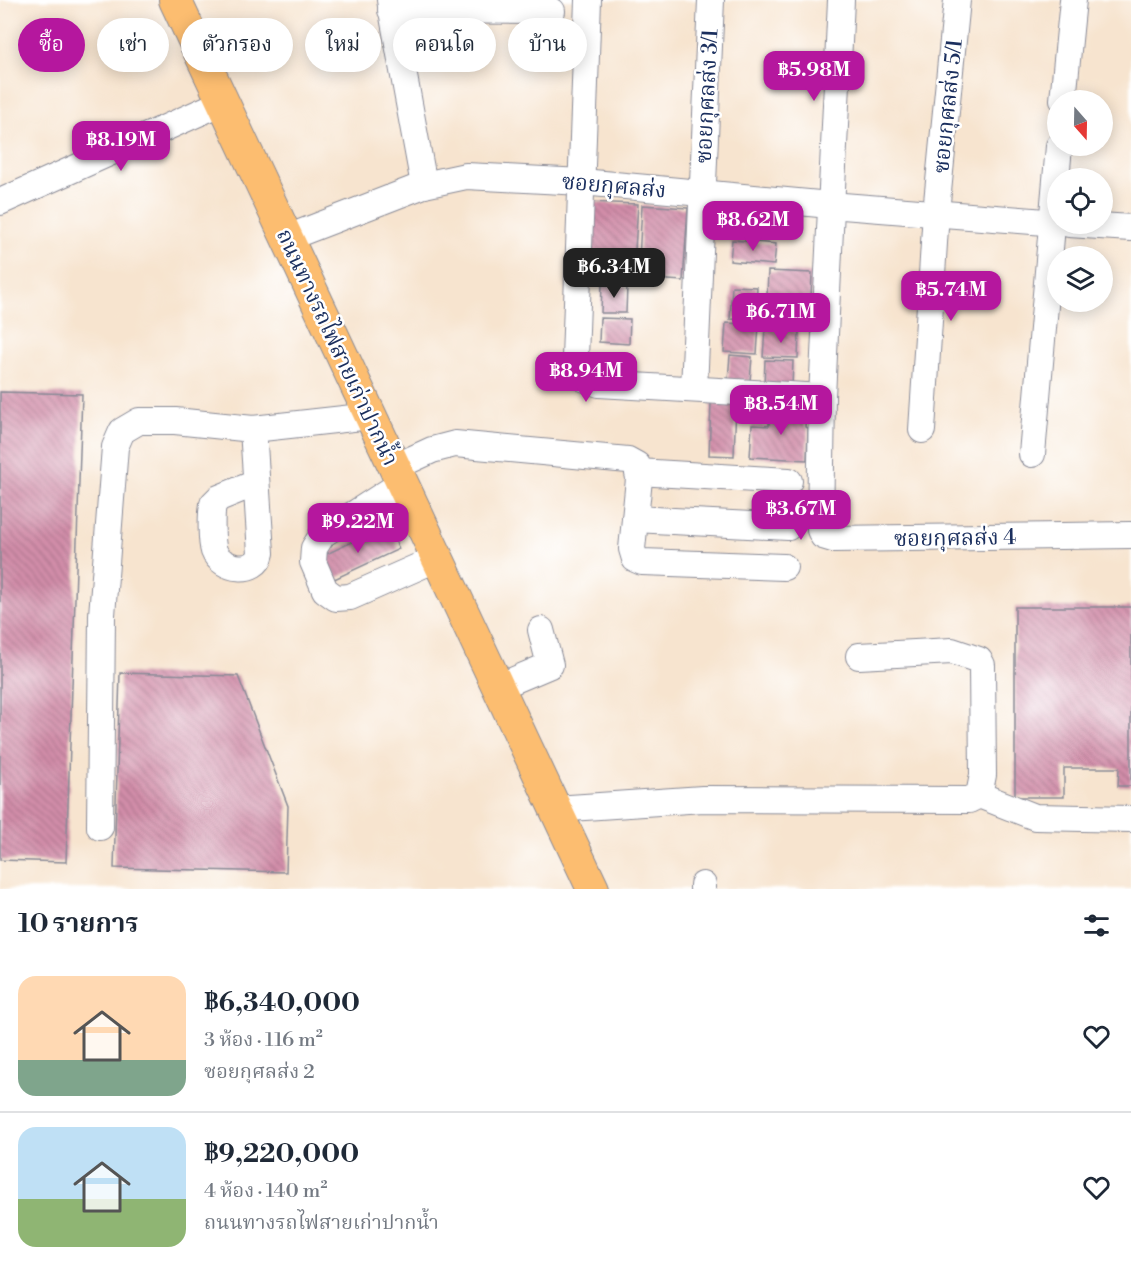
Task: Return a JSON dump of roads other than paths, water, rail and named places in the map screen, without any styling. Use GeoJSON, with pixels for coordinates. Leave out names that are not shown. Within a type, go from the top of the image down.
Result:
{"type":"FeatureCollection","features":[{"type":"Feature","properties":{"kind":"main road","name":"ถนนทางรถไฟสายเก่าปากน้ำ"},"geometry":{"type":"LineString","coordinates":[[175,0],[593,889]]}},
{"type":"Feature","properties":{"kind":"street"},"geometry":{"type":"LineString","coordinates":[[588,0],[575,358],[583,378],[599,384],[822,397]]}},
{"type":"Feature","properties":{"kind":"street","name":"ซอยกุศลส่ง 3/1"},"geometry":{"type":"LineString","coordinates":[[694,389],[711,0]]}},
{"type":"Feature","properties":{"kind":"street","name":"ซอยกุศลส่ง 4"},"geometry":{"type":"LineString","coordinates":[[841,0],[822,397],[819,530],[827,538],[1131,535]]}},
{"type":"Feature","properties":{"kind":"street","name":"ซอยกุศลส่ง 5/1"},"geometry":{"type":"LineString","coordinates":[[922,430],[936,212],[957,0]]}},
{"type":"Feature","properties":{"kind":"street"},"geometry":{"type":"LineString","coordinates":[[1065,90],[1073,0]]}},
{"type":"Feature","properties":{"kind":"street"},"geometry":{"type":"LineString","coordinates":[[424,185],[391,5],[552,10]]}},
{"type":"Feature","properties":{"kind":"street"},"geometry":{"type":"LineString","coordinates":[[0,202],[223,102]]}},
{"type":"Feature","properties":{"kind":"street","name":"ซอยกุศลส่ง"},"geometry":{"type":"LineString","coordinates":[[287,238],[424,185],[466,176],[582,182],[1047,222]]}},
{"type":"Feature","properties":{"kind":"street","name":"ซอยกุศลส่ง"},"geometry":{"type":"LineString","coordinates":[[1113,227],[1131,228]]}},
{"type":"Feature","properties":{"kind":"street"},"geometry":{"type":"LineString","coordinates":[[1032,454],[1059,234]]}},
{"type":"Feature","properties":{"kind":"street"},"geometry":{"type":"LineString","coordinates":[[100,827],[102,615],[115,447],[122,431],[140,421],[175,421],[253,429],[371,416]]}},
{"type":"Feature","properties":{"kind":"street"},"geometry":{"type":"LineString","coordinates":[[253,429],[256,483]]}},
{"type":"Feature","properties":{"kind":"street"},"geometry":{"type":"LineString","coordinates":[[438,558],[350,597],[336,598],[325,590],[313,562],[314,548],[323,534],[432,450],[455,444],[628,460],[637,465],[639,479],[632,549],[635,559],[642,562],[784,567]]}},
{"type":"Feature","properties":{"kind":"street"},"geometry":{"type":"LineString","coordinates":[[638,472],[789,481]]}},
{"type":"Feature","properties":{"kind":"street"},"geometry":{"type":"LineString","coordinates":[[635,519],[788,527]]}},
{"type":"Feature","properties":{"kind":"street"},"geometry":{"type":"LineString","coordinates":[[498,687],[550,665],[541,630]]}},
{"type":"Feature","properties":{"kind":"street"},"geometry":{"type":"LineString","coordinates":[[859,656],[952,651],[979,660],[982,665],[983,764],[979,795]]}},
{"type":"Feature","properties":{"kind":"street"},"geometry":{"type":"LineString","coordinates":[[555,809],[703,799],[969,800],[979,795],[1035,818],[1131,819]]}}]}
